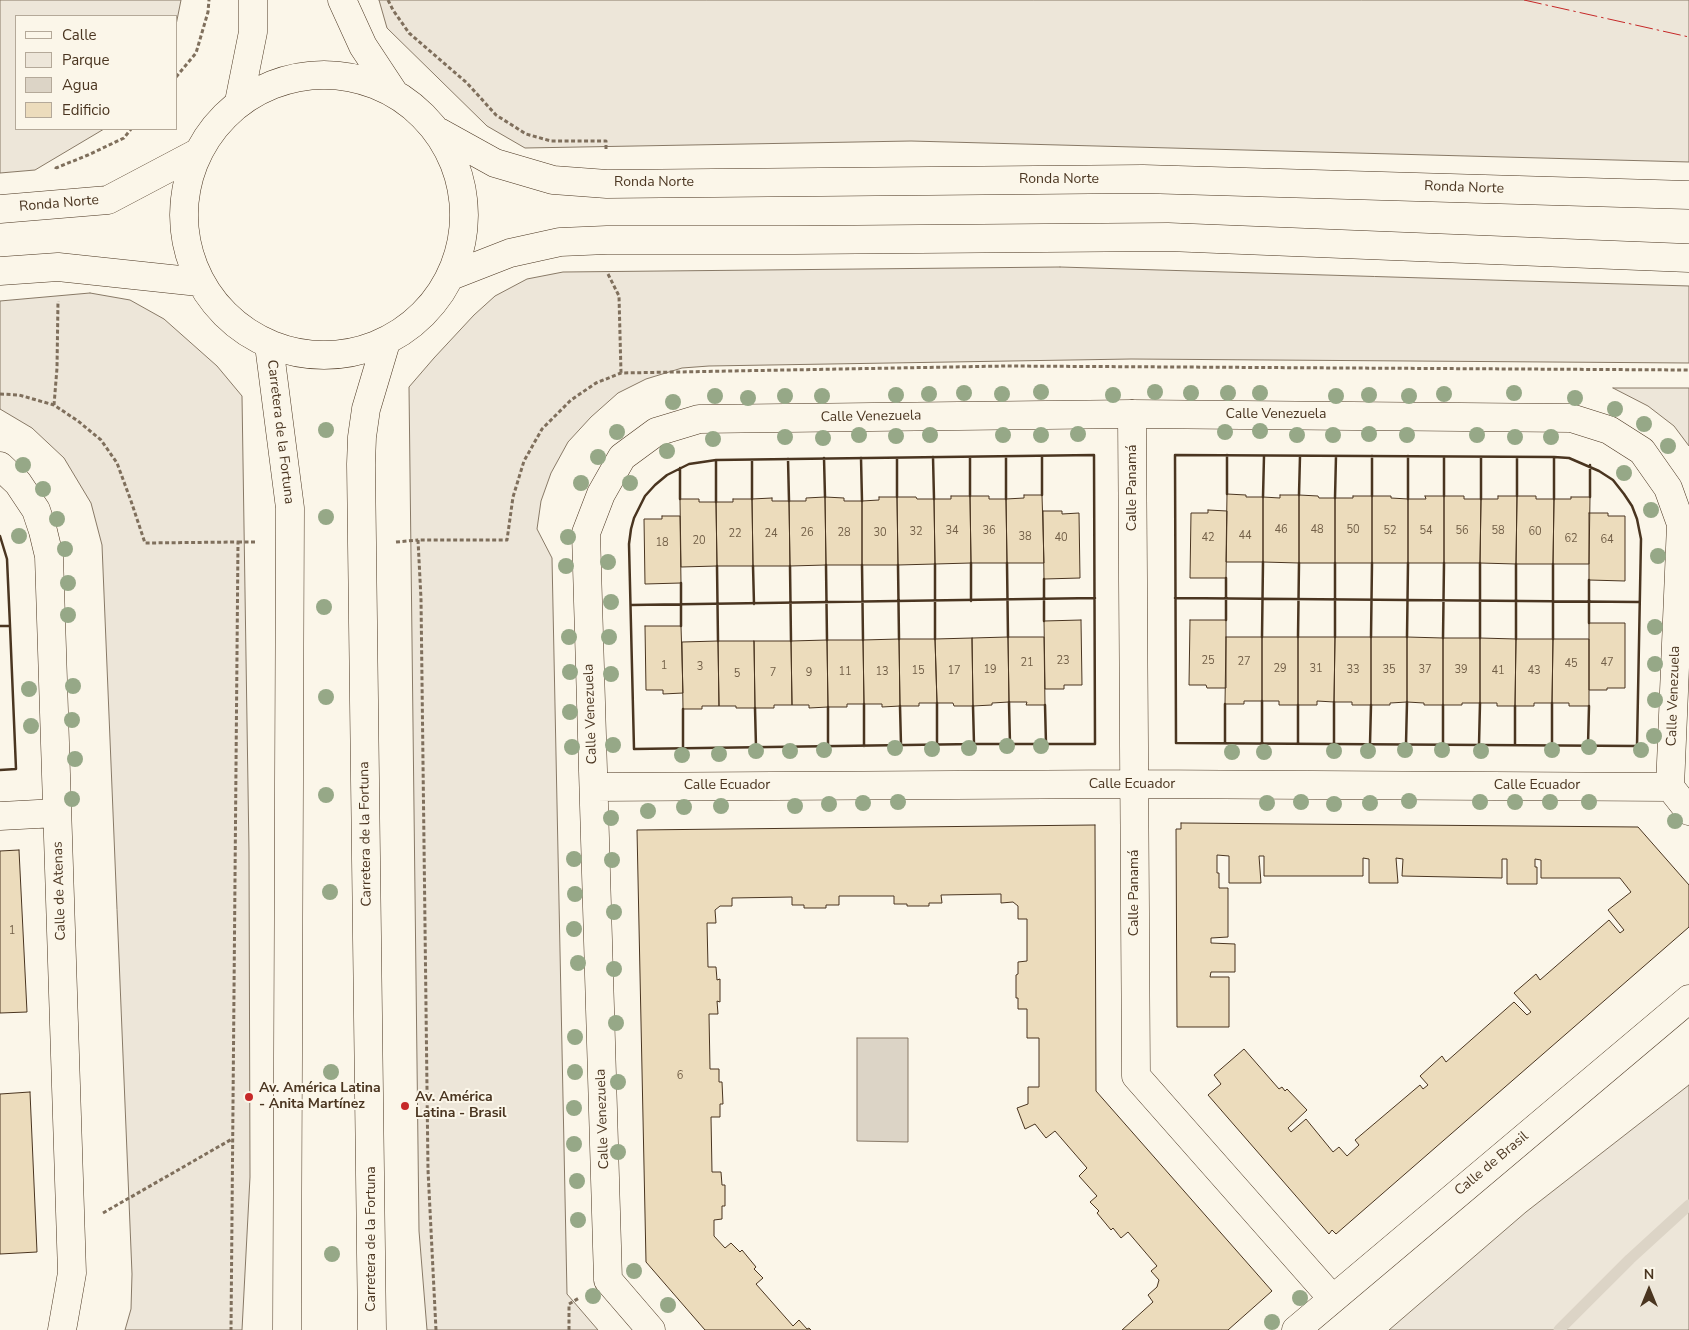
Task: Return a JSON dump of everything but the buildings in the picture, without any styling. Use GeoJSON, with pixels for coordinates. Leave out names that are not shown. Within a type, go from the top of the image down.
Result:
{"type":"FeatureCollection","features":[{"type":"Feature","properties":{"kind":"main road"},"geometry":{"type":"LineString","coordinates":[[240,102],[253,32],[253,0]]}},
{"type":"Feature","properties":{"kind":"main road"},"geometry":{"type":"LineString","coordinates":[[342,0],[363,46],[394,93]]}},
{"type":"Feature","properties":{"kind":"main road"},"geometry":{"type":"LineString","coordinates":[[315,74],[356,78],[394,93],[418,110],[438,132],[457,166],[465,203],[463,240],[451,276],[435,303],[413,325],[386,342],[348,354],[308,355],[269,345],[229,320],[199,282],[185,240],[184,204],[184,195],[197,153],[216,125],[240,102],[276,83],[315,74]]}},
{"type":"Feature","properties":{"kind":"main road","name":"Ronda Norte"},"geometry":{"type":"LineString","coordinates":[[438,132],[495,163],[553,180],[607,184],[1143,179],[1689,195]]}},
{"type":"Feature","properties":{"kind":"main road","name":"Ronda Norte"},"geometry":{"type":"LineString","coordinates":[[0,209],[108,200],[197,153]]}},
{"type":"Feature","properties":{"kind":"main road"},"geometry":{"type":"LineString","coordinates":[[451,276],[510,253],[560,242],[607,240],[1168,237],[1689,258]]}},
{"type":"Feature","properties":{"kind":"main road"},"geometry":{"type":"LineString","coordinates":[[0,272],[58,267],[199,282]]}},
{"type":"Feature","properties":{"kind":"main road","name":"Carretera de la Fortuna"},"geometry":{"type":"LineString","coordinates":[[372,1330],[361,464],[366,409],[386,342]]}},
{"type":"Feature","properties":{"kind":"main road","name":"Carretera de la Fortuna"},"geometry":{"type":"LineString","coordinates":[[269,345],[290,508],[287,1330]]}},
{"type":"Feature","properties":{"kind":"main road","name":"Calle Panamá"},"geometry":{"type":"LineString","coordinates":[[1132,414],[1136,1076],[1332,1298]]}},
{"type":"Feature","properties":{"kind":"main road","name":"Calle Venezuela"},"geometry":{"type":"LineString","coordinates":[[651,1330],[608,1280],[586,533],[601,494],[622,456],[656,432],[699,419],[1132,414],[1571,418],[1609,430],[1642,451],[1668,488],[1681,524],[1670,787]]}},
{"type":"Feature","properties":{"kind":"main road","name":"Calle de Atenas"},"geometry":{"type":"LineString","coordinates":[[0,466],[18,483],[36,510],[49,556],[72,1273],[62,1330]]}},
{"type":"Feature","properties":{"kind":"main road","name":"Calle Ecuador"},"geometry":{"type":"LineString","coordinates":[[594,787],[1134,784],[1670,787]]}},
{"type":"Feature","properties":{"kind":"main road"},"geometry":{"type":"LineString","coordinates":[[1670,787],[1689,812]]}},
{"type":"Feature","properties":{"kind":"main road"},"geometry":{"type":"LineString","coordinates":[[0,816],[57,813]]}},
{"type":"Feature","properties":{"kind":"main road","name":"Calle de Brasil"},"geometry":{"type":"LineString","coordinates":[[1296,1330],[1689,999]]}},
{"type":"Feature","properties":{"kind":"path"},"geometry":{"type":"LineString","coordinates":[[178,75],[196,53],[208,12],[209,0]]}},
{"type":"Feature","properties":{"kind":"path"},"geometry":{"type":"LineString","coordinates":[[436,1330],[428,1170],[421,599],[418,540],[507,540],[513,497],[524,461],[542,429],[570,400],[596,383],[621,373],[1006,366],[1689,370]]}},
{"type":"Feature","properties":{"kind":"path"},"geometry":{"type":"LineString","coordinates":[[0,394],[19,395],[54,405],[78,421],[101,440],[117,463],[145,544],[238,542],[231,1330]]}},
{"type":"Feature","properties":{"kind":"path"},"geometry":{"type":"LineString","coordinates":[[71,1232],[233,1138]]}},
{"type":"Feature","properties":{"kind":"green space"},"geometry":{"type":"Polygon","coordinates":[[[0,0],[181,0],[178,15],[15,15],[15,130],[102,130],[35,170],[0,173],[0,0]]]}},
{"type":"Feature","properties":{"kind":"green space"},"geometry":{"type":"Polygon","coordinates":[[[379,0],[1689,0],[1689,162],[911,141],[525,148],[487,126],[387,28],[379,0]]]}},
{"type":"Feature","properties":{"kind":"green space"},"geometry":{"type":"Polygon","coordinates":[[[1060,267],[1689,286],[1689,363],[1131,359],[709,366],[682,368],[646,379],[618,393],[591,417],[568,442],[551,473],[541,501],[537,529],[552,558],[567,1294],[598,1330],[427,1330],[419,1231],[409,387],[474,315],[495,296],[527,279],[563,272],[1060,267]]]}},
{"type":"Feature","properties":{"kind":"green space"},"geometry":{"type":"Polygon","coordinates":[[[90,293],[130,300],[164,319],[217,366],[242,396],[249,852],[250,1177],[242,1330],[125,1330],[131,1309],[132,1274],[102,545],[91,503],[64,458],[32,428],[0,409],[0,301],[90,293]]]}},
{"type":"Feature","properties":{"kind":"green space"},"geometry":{"type":"Polygon","coordinates":[[[1613,388],[1689,388],[1689,446],[1674,426],[1648,406],[1613,388]]]}},
{"type":"Feature","properties":{"kind":"green space"},"geometry":{"type":"Polygon","coordinates":[[[1689,1085],[1689,1330],[1389,1330],[1526,1212],[1689,1085]]]}},
{"type":"Feature","properties":{"kind":"water"},"geometry":{"type":"Polygon","coordinates":[[[857,1038],[908,1038],[908,1142],[857,1141],[857,1038]]]}},
{"type":"Feature","properties":{"kind":"waterway"},"geometry":{"type":"LineString","coordinates":[[1559,1330],[1630,1259],[1689,1205]]}},
{"type":"Feature","properties":{"kind":"wall"},"geometry":{"type":"LineString","coordinates":[[1094,455],[1095,744],[634,749],[629,544],[634,518],[645,496],[667,475],[689,464],[716,460],[1094,455]]}},
{"type":"Feature","properties":{"kind":"wall"},"geometry":{"type":"LineString","coordinates":[[1175,455],[1554,457],[1569,458],[1599,471],[1613,480],[1632,506],[1641,539],[1637,746],[1176,743],[1175,455]]}},
{"type":"Feature","properties":{"kind":"wall"},"geometry":{"type":"LineString","coordinates":[[1227,455],[1227,494]]}},
{"type":"Feature","properties":{"kind":"wall"},"geometry":{"type":"LineString","coordinates":[[1042,456],[1042,495]]}},
{"type":"Feature","properties":{"kind":"wall"},"geometry":{"type":"LineString","coordinates":[[1263,497],[1264,456]]}},
{"type":"Feature","properties":{"kind":"wall"},"geometry":{"type":"LineString","coordinates":[[1299,495],[1300,456]]}},
{"type":"Feature","properties":{"kind":"wall"},"geometry":{"type":"LineString","coordinates":[[1335,498],[1336,456]]}},
{"type":"Feature","properties":{"kind":"wall"},"geometry":{"type":"LineString","coordinates":[[1372,456],[1372,496]]}},
{"type":"Feature","properties":{"kind":"wall"},"geometry":{"type":"LineString","coordinates":[[1408,456],[1408,499]]}},
{"type":"Feature","properties":{"kind":"wall"},"geometry":{"type":"LineString","coordinates":[[933,457],[934,499]]}},
{"type":"Feature","properties":{"kind":"wall"},"geometry":{"type":"LineString","coordinates":[[970,457],[970,496]]}},
{"type":"Feature","properties":{"kind":"wall"},"geometry":{"type":"LineString","coordinates":[[1006,457],[1006,499]]}},
{"type":"Feature","properties":{"kind":"wall"},"geometry":{"type":"LineString","coordinates":[[1444,457],[1444,496]]}},
{"type":"Feature","properties":{"kind":"wall"},"geometry":{"type":"LineString","coordinates":[[1481,457],[1481,499]]}},
{"type":"Feature","properties":{"kind":"wall"},"geometry":{"type":"LineString","coordinates":[[1517,457],[1517,496]]}},
{"type":"Feature","properties":{"kind":"wall"},"geometry":{"type":"LineString","coordinates":[[1554,457],[1554,499]]}},
{"type":"Feature","properties":{"kind":"wall"},"geometry":{"type":"LineString","coordinates":[[824,458],[825,497]]}},
{"type":"Feature","properties":{"kind":"wall"},"geometry":{"type":"LineString","coordinates":[[861,458],[862,501]]}},
{"type":"Feature","properties":{"kind":"wall"},"geometry":{"type":"LineString","coordinates":[[897,458],[897,497]]}},
{"type":"Feature","properties":{"kind":"wall"},"geometry":{"type":"LineString","coordinates":[[788,459],[789,501]]}},
{"type":"Feature","properties":{"kind":"wall"},"geometry":{"type":"LineString","coordinates":[[716,460],[716,502]]}},
{"type":"Feature","properties":{"kind":"wall"},"geometry":{"type":"LineString","coordinates":[[752,460],[752,499]]}},
{"type":"Feature","properties":{"kind":"wall"},"geometry":{"type":"LineString","coordinates":[[1590,465],[1590,497]]}},
{"type":"Feature","properties":{"kind":"wall"},"geometry":{"type":"LineString","coordinates":[[680,468],[680,499]]}},
{"type":"Feature","properties":{"kind":"wall"},"geometry":{"type":"LineString","coordinates":[[0,536],[7,559],[10,626],[0,626]]}},
{"type":"Feature","properties":{"kind":"wall"},"geometry":{"type":"LineString","coordinates":[[1262,637],[1263,562]]}},
{"type":"Feature","properties":{"kind":"wall"},"geometry":{"type":"LineString","coordinates":[[971,563],[971,601]]}},
{"type":"Feature","properties":{"kind":"wall"},"geometry":{"type":"LineString","coordinates":[[1007,563],[1008,637]]}},
{"type":"Feature","properties":{"kind":"wall"},"geometry":{"type":"LineString","coordinates":[[1298,637],[1299,563]]}},
{"type":"Feature","properties":{"kind":"wall"},"geometry":{"type":"LineString","coordinates":[[1335,563],[1335,637]]}},
{"type":"Feature","properties":{"kind":"wall"},"geometry":{"type":"LineString","coordinates":[[1371,637],[1372,563]]}},
{"type":"Feature","properties":{"kind":"wall"},"geometry":{"type":"LineString","coordinates":[[1407,637],[1408,563]]}},
{"type":"Feature","properties":{"kind":"wall"},"geometry":{"type":"LineString","coordinates":[[1443,638],[1444,563]]}},
{"type":"Feature","properties":{"kind":"wall"},"geometry":{"type":"LineString","coordinates":[[1480,563],[1480,638]]}},
{"type":"Feature","properties":{"kind":"wall"},"geometry":{"type":"LineString","coordinates":[[935,564],[935,639]]}},
{"type":"Feature","properties":{"kind":"wall"},"geometry":{"type":"LineString","coordinates":[[1516,564],[1516,639]]}},
{"type":"Feature","properties":{"kind":"wall"},"geometry":{"type":"LineString","coordinates":[[1553,564],[1553,639]]}},
{"type":"Feature","properties":{"kind":"wall"},"geometry":{"type":"LineString","coordinates":[[826,565],[827,640]]}},
{"type":"Feature","properties":{"kind":"wall"},"geometry":{"type":"LineString","coordinates":[[862,565],[863,640]]}},
{"type":"Feature","properties":{"kind":"wall"},"geometry":{"type":"LineString","coordinates":[[898,565],[899,639]]}},
{"type":"Feature","properties":{"kind":"wall"},"geometry":{"type":"LineString","coordinates":[[717,566],[718,641]]}},
{"type":"Feature","properties":{"kind":"wall"},"geometry":{"type":"LineString","coordinates":[[753,566],[754,604]]}},
{"type":"Feature","properties":{"kind":"wall"},"geometry":{"type":"LineString","coordinates":[[790,566],[791,641]]}},
{"type":"Feature","properties":{"kind":"wall"},"geometry":{"type":"LineString","coordinates":[[1226,578],[1226,620]]}},
{"type":"Feature","properties":{"kind":"wall"},"geometry":{"type":"LineString","coordinates":[[1044,579],[1044,621]]}},
{"type":"Feature","properties":{"kind":"wall"},"geometry":{"type":"LineString","coordinates":[[1589,580],[1589,623]]}},
{"type":"Feature","properties":{"kind":"wall"},"geometry":{"type":"LineString","coordinates":[[681,583],[681,626]]}},
{"type":"Feature","properties":{"kind":"wall"},"geometry":{"type":"LineString","coordinates":[[631,605],[1095,598]]}},
{"type":"Feature","properties":{"kind":"wall"},"geometry":{"type":"LineString","coordinates":[[1175,598],[1639,602]]}},
{"type":"Feature","properties":{"kind":"wall"},"geometry":{"type":"LineString","coordinates":[[0,770],[16,769],[10,626]]}},
{"type":"Feature","properties":{"kind":"wall"},"geometry":{"type":"LineString","coordinates":[[1262,701],[1262,744]]}},
{"type":"Feature","properties":{"kind":"wall"},"geometry":{"type":"LineString","coordinates":[[1009,702],[1010,744]]}},
{"type":"Feature","properties":{"kind":"wall"},"geometry":{"type":"LineString","coordinates":[[1334,702],[1334,744]]}},
{"type":"Feature","properties":{"kind":"wall"},"geometry":{"type":"LineString","coordinates":[[1406,744],[1407,702]]}},
{"type":"Feature","properties":{"kind":"wall"},"geometry":{"type":"LineString","coordinates":[[937,703],[937,745]]}},
{"type":"Feature","properties":{"kind":"wall"},"geometry":{"type":"LineString","coordinates":[[1479,745],[1480,703]]}},
{"type":"Feature","properties":{"kind":"wall"},"geometry":{"type":"LineString","coordinates":[[1552,703],[1552,745]]}},
{"type":"Feature","properties":{"kind":"wall"},"geometry":{"type":"LineString","coordinates":[[864,704],[864,746]]}},
{"type":"Feature","properties":{"kind":"wall"},"geometry":{"type":"LineString","coordinates":[[1225,704],[1225,743]]}},
{"type":"Feature","properties":{"kind":"wall"},"geometry":{"type":"LineString","coordinates":[[1045,705],[1046,744]]}},
{"type":"Feature","properties":{"kind":"wall"},"geometry":{"type":"LineString","coordinates":[[1298,705],[1298,744]]}},
{"type":"Feature","properties":{"kind":"wall"},"geometry":{"type":"LineString","coordinates":[[1370,744],[1371,705]]}},
{"type":"Feature","properties":{"kind":"wall"},"geometry":{"type":"LineString","coordinates":[[1443,705],[1443,745]]}},
{"type":"Feature","properties":{"kind":"wall"},"geometry":{"type":"LineString","coordinates":[[900,706],[901,745]]}},
{"type":"Feature","properties":{"kind":"wall"},"geometry":{"type":"LineString","coordinates":[[973,706],[974,744]]}},
{"type":"Feature","properties":{"kind":"wall"},"geometry":{"type":"LineString","coordinates":[[1515,706],[1515,745]]}},
{"type":"Feature","properties":{"kind":"wall"},"geometry":{"type":"LineString","coordinates":[[1588,745],[1589,706]]}},
{"type":"Feature","properties":{"kind":"wall"},"geometry":{"type":"LineString","coordinates":[[828,707],[828,747]]}},
{"type":"Feature","properties":{"kind":"wall"},"geometry":{"type":"LineString","coordinates":[[755,708],[756,747]]}},
{"type":"Feature","properties":{"kind":"wall"},"geometry":{"type":"LineString","coordinates":[[683,709],[683,748]]}},
{"type":"Feature","properties":{"kind":"power"},"geometry":{"type":"LineString","coordinates":[[1524,0],[1689,37]]}},
{"type":"Feature","properties":{"kind":"place","name":"Av. América Latina - Anita Martínez"},"geometry":{"type":"Point","coordinates":[249,1097]}},
{"type":"Feature","properties":{"kind":"place","name":"Av. América Latina - Brasil"},"geometry":{"type":"Point","coordinates":[405,1106]}}]}
